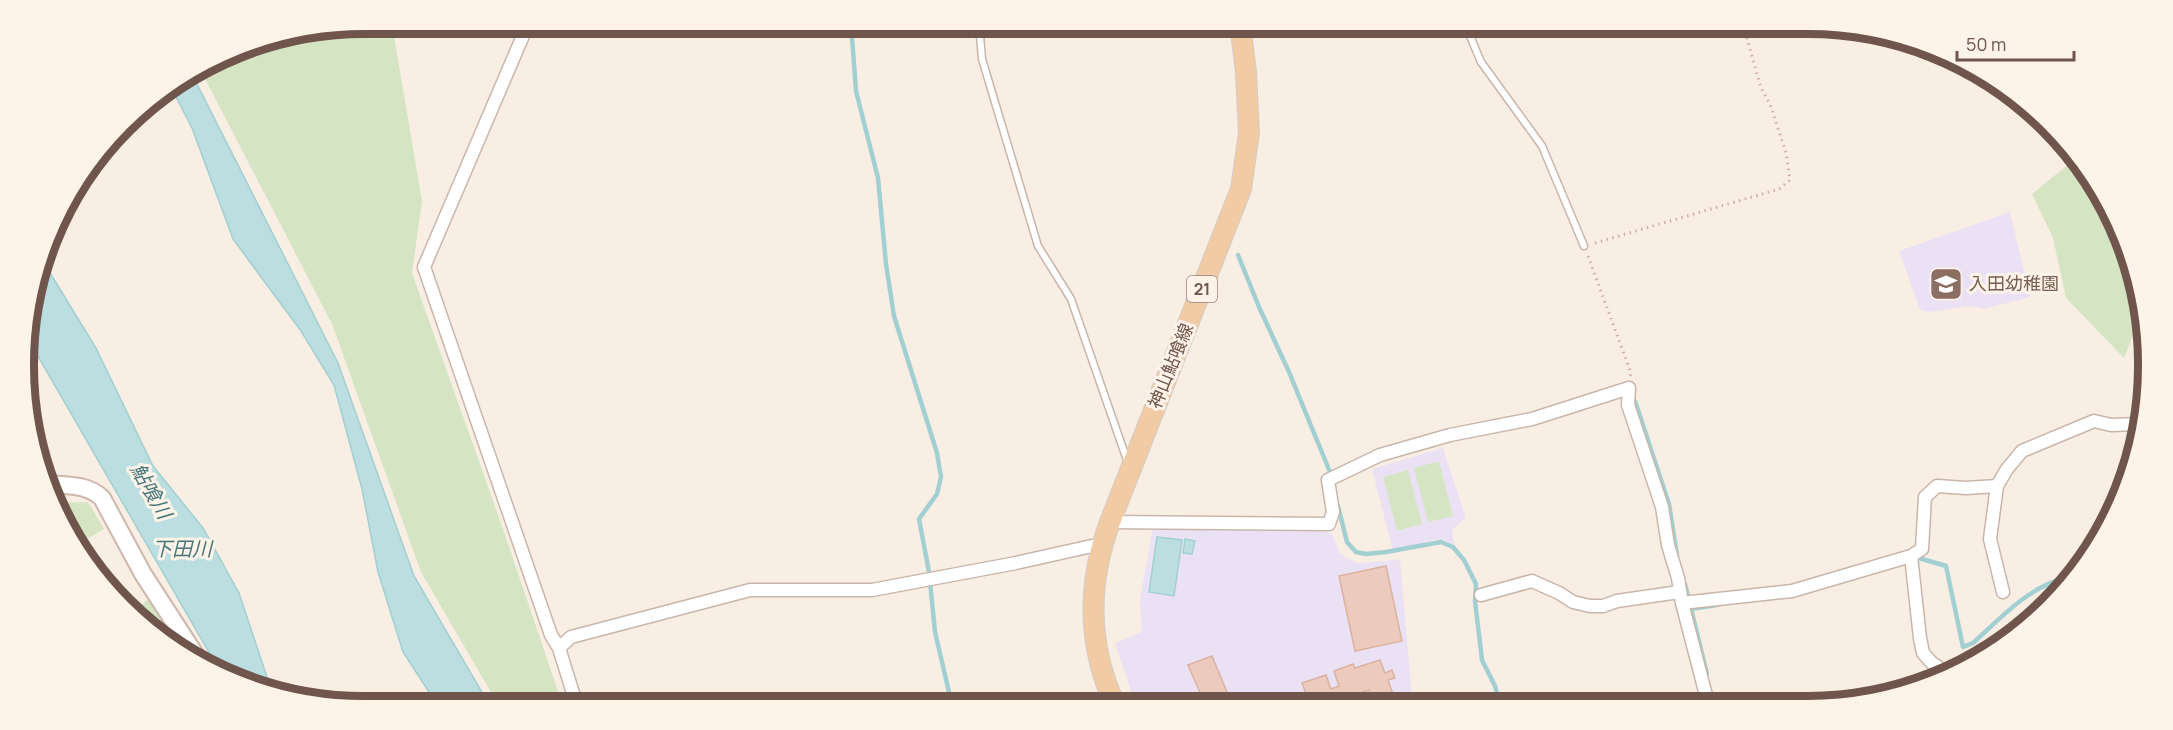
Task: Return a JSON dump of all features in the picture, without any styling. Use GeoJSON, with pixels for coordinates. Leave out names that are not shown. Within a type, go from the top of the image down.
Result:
{"type":"FeatureCollection","features":[{"type":"Feature","properties":{"kind":"main road","name":"神山鮎喰線"},"geometry":{"type":"LineString","coordinates":[[1112,696],[1102,671],[1093,620],[1095,569],[1101,544],[1241,189],[1249,134],[1247,83],[1241,34]]}},
{"type":"Feature","properties":{"kind":"main road"},"geometry":{"type":"LineString","coordinates":[[57,485],[84,487],[95,491],[102,498],[143,574],[189,644]]}},
{"type":"Feature","properties":{"kind":"street"},"geometry":{"type":"LineString","coordinates":[[524,34],[424,267],[574,696]]}},
{"type":"Feature","properties":{"kind":"street"},"geometry":{"type":"LineString","coordinates":[[1110,522],[1329,524],[1333,512],[1328,480],[1380,455],[1450,435],[1532,419],[1629,388],[1628,405],[1662,507],[1668,544],[1685,600],[1706,696]]}},
{"type":"Feature","properties":{"kind":"street"},"geometry":{"type":"LineString","coordinates":[[2004,592],[1990,539],[1997,486],[2007,470],[2022,451],[2094,421],[2111,425],[2133,424]]}},
{"type":"Feature","properties":{"kind":"street"},"geometry":{"type":"LineString","coordinates":[[1481,595],[1532,581],[1573,602],[1590,606],[1603,606],[1617,601],[1685,600],[1792,591],[1911,556],[1922,549],[1925,497],[1937,486],[1966,488],[1997,486]]}},
{"type":"Feature","properties":{"kind":"street"},"geometry":{"type":"LineString","coordinates":[[559,648],[571,637],[750,590],[872,590],[1101,544]]}},
{"type":"Feature","properties":{"kind":"street"},"geometry":{"type":"LineString","coordinates":[[1911,556],[1923,653],[1939,668]]}},
{"type":"Feature","properties":{"kind":"lane"},"geometry":{"type":"LineString","coordinates":[[980,34],[982,59],[1038,246],[1071,299],[1130,469]]}},
{"type":"Feature","properties":{"kind":"lane"},"geometry":{"type":"LineString","coordinates":[[1469,34],[1481,62],[1542,146],[1584,246]]}},
{"type":"Feature","properties":{"kind":"path"},"geometry":{"type":"LineString","coordinates":[[1629,388],[1631,373],[1584,246],[1779,189],[1790,180],[1783,143],[1770,104],[1761,88],[1746,34]]}},
{"type":"Feature","properties":{"kind":"shaded area"},"geometry":{"type":"Polygon","coordinates":[[[2010,212],[2030,297],[1984,309],[1970,306],[1928,312],[1920,310],[1899,251],[2010,212]]]}},
{"type":"Feature","properties":{"kind":"shaded area"},"geometry":{"type":"Polygon","coordinates":[[[1443,448],[1466,518],[1452,530],[1454,545],[1443,540],[1434,540],[1393,551],[1372,469],[1443,448]]]}},
{"type":"Feature","properties":{"kind":"shaded area"},"geometry":{"type":"Polygon","coordinates":[[[1153,527],[1313,527],[1332,534],[1339,552],[1357,563],[1400,560],[1412,696],[1133,696],[1115,643],[1142,632],[1140,600],[1153,527]]]}},
{"type":"Feature","properties":{"kind":"green space"},"geometry":{"type":"Polygon","coordinates":[[[394,34],[422,201],[412,273],[560,696],[493,696],[421,572],[332,324],[204,77],[259,52],[301,41],[343,35],[394,34]]]}},
{"type":"Feature","properties":{"kind":"green space"},"geometry":{"type":"Polygon","coordinates":[[[2070,163],[2094,200],[2121,259],[2136,322],[2136,327],[2124,358],[2066,298],[2053,238],[2032,194],[2070,163]]]}},
{"type":"Feature","properties":{"kind":"green space"},"geometry":{"type":"Polygon","coordinates":[[[1439,461],[1453,516],[1428,522],[1414,468],[1439,461]]]}},
{"type":"Feature","properties":{"kind":"green space"},"geometry":{"type":"Polygon","coordinates":[[[1408,470],[1422,524],[1397,531],[1383,477],[1408,470]]]}},
{"type":"Feature","properties":{"kind":"green space"},"geometry":{"type":"Polygon","coordinates":[[[88,502],[104,529],[85,540],[65,503],[88,502]]]}},
{"type":"Feature","properties":{"kind":"green space"},"geometry":{"type":"Polygon","coordinates":[[[150,598],[171,632],[154,619],[150,611],[147,613],[139,606],[150,598]]]}},
{"type":"Feature","properties":{"kind":"water"},"geometry":{"type":"Polygon","coordinates":[[[196,81],[338,363],[414,576],[484,696],[432,696],[403,652],[378,572],[362,489],[334,385],[301,331],[233,239],[192,128],[175,95],[196,81]]]}},
{"type":"Feature","properties":{"kind":"water","name":"下田川"},"geometry":{"type":"Polygon","coordinates":[[[49,270],[96,348],[153,466],[203,528],[239,593],[268,681],[212,657],[35,351],[37,322],[49,270]]]}},
{"type":"Feature","properties":{"kind":"water"},"geometry":{"type":"Polygon","coordinates":[[[1157,537],[1182,540],[1174,596],[1149,592],[1157,537]]]}},
{"type":"Feature","properties":{"kind":"water"},"geometry":{"type":"Polygon","coordinates":[[[1185,539],[1195,541],[1192,554],[1183,553],[1185,539]]]}},
{"type":"Feature","properties":{"kind":"building"},"geometry":{"type":"Polygon","coordinates":[[[1386,566],[1402,641],[1355,651],[1339,576],[1386,566]]]}},
{"type":"Feature","properties":{"kind":"building"},"geometry":{"type":"Polygon","coordinates":[[[1212,656],[1229,696],[1202,696],[1188,665],[1212,656]]]}},
{"type":"Feature","properties":{"kind":"building"},"geometry":{"type":"Polygon","coordinates":[[[1380,660],[1385,673],[1392,670],[1395,678],[1388,680],[1394,696],[1371,696],[1369,690],[1363,692],[1364,696],[1307,696],[1302,683],[1326,675],[1331,689],[1339,686],[1334,671],[1353,664],[1355,668],[1380,660]]]}},
{"type":"Feature","properties":{"kind":"waterway"},"geometry":{"type":"LineString","coordinates":[[852,34],[856,91],[878,178],[886,264],[894,316],[937,453],[941,477],[937,494],[919,519],[929,572],[935,632],[950,696]]}},
{"type":"Feature","properties":{"kind":"waterway"},"geometry":{"type":"LineString","coordinates":[[1238,255],[1332,477]]}},
{"type":"Feature","properties":{"kind":"waterway"},"geometry":{"type":"LineString","coordinates":[[1635,401],[1669,504],[1677,555]]}},
{"type":"Feature","properties":{"kind":"waterway"},"geometry":{"type":"LineString","coordinates":[[1338,506],[1347,542],[1356,552],[1366,554],[1386,552],[1441,542],[1453,547],[1464,560],[1476,584],[1475,601],[1482,660],[1498,696]]}},
{"type":"Feature","properties":{"kind":"waterway"},"geometry":{"type":"LineString","coordinates":[[1919,558],[1946,566],[1963,647],[1973,643],[2017,603],[2041,587],[2058,580]]}},
{"type":"Feature","properties":{"kind":"waterway"},"geometry":{"type":"LineString","coordinates":[[1685,584],[1707,674]]}},
{"type":"Feature","properties":{"kind":"waterway"},"geometry":{"type":"LineString","coordinates":[[1691,609],[1717,605]]}},
{"type":"Feature","properties":{"kind":"place","name":"入田幼稚園"},"geometry":{"type":"Point","coordinates":[1946,284]}},
{"type":"Feature","properties":{"kind":"water label","name":"鮎喰川"},"geometry":{"type":"Point","coordinates":[151,491]}}]}
